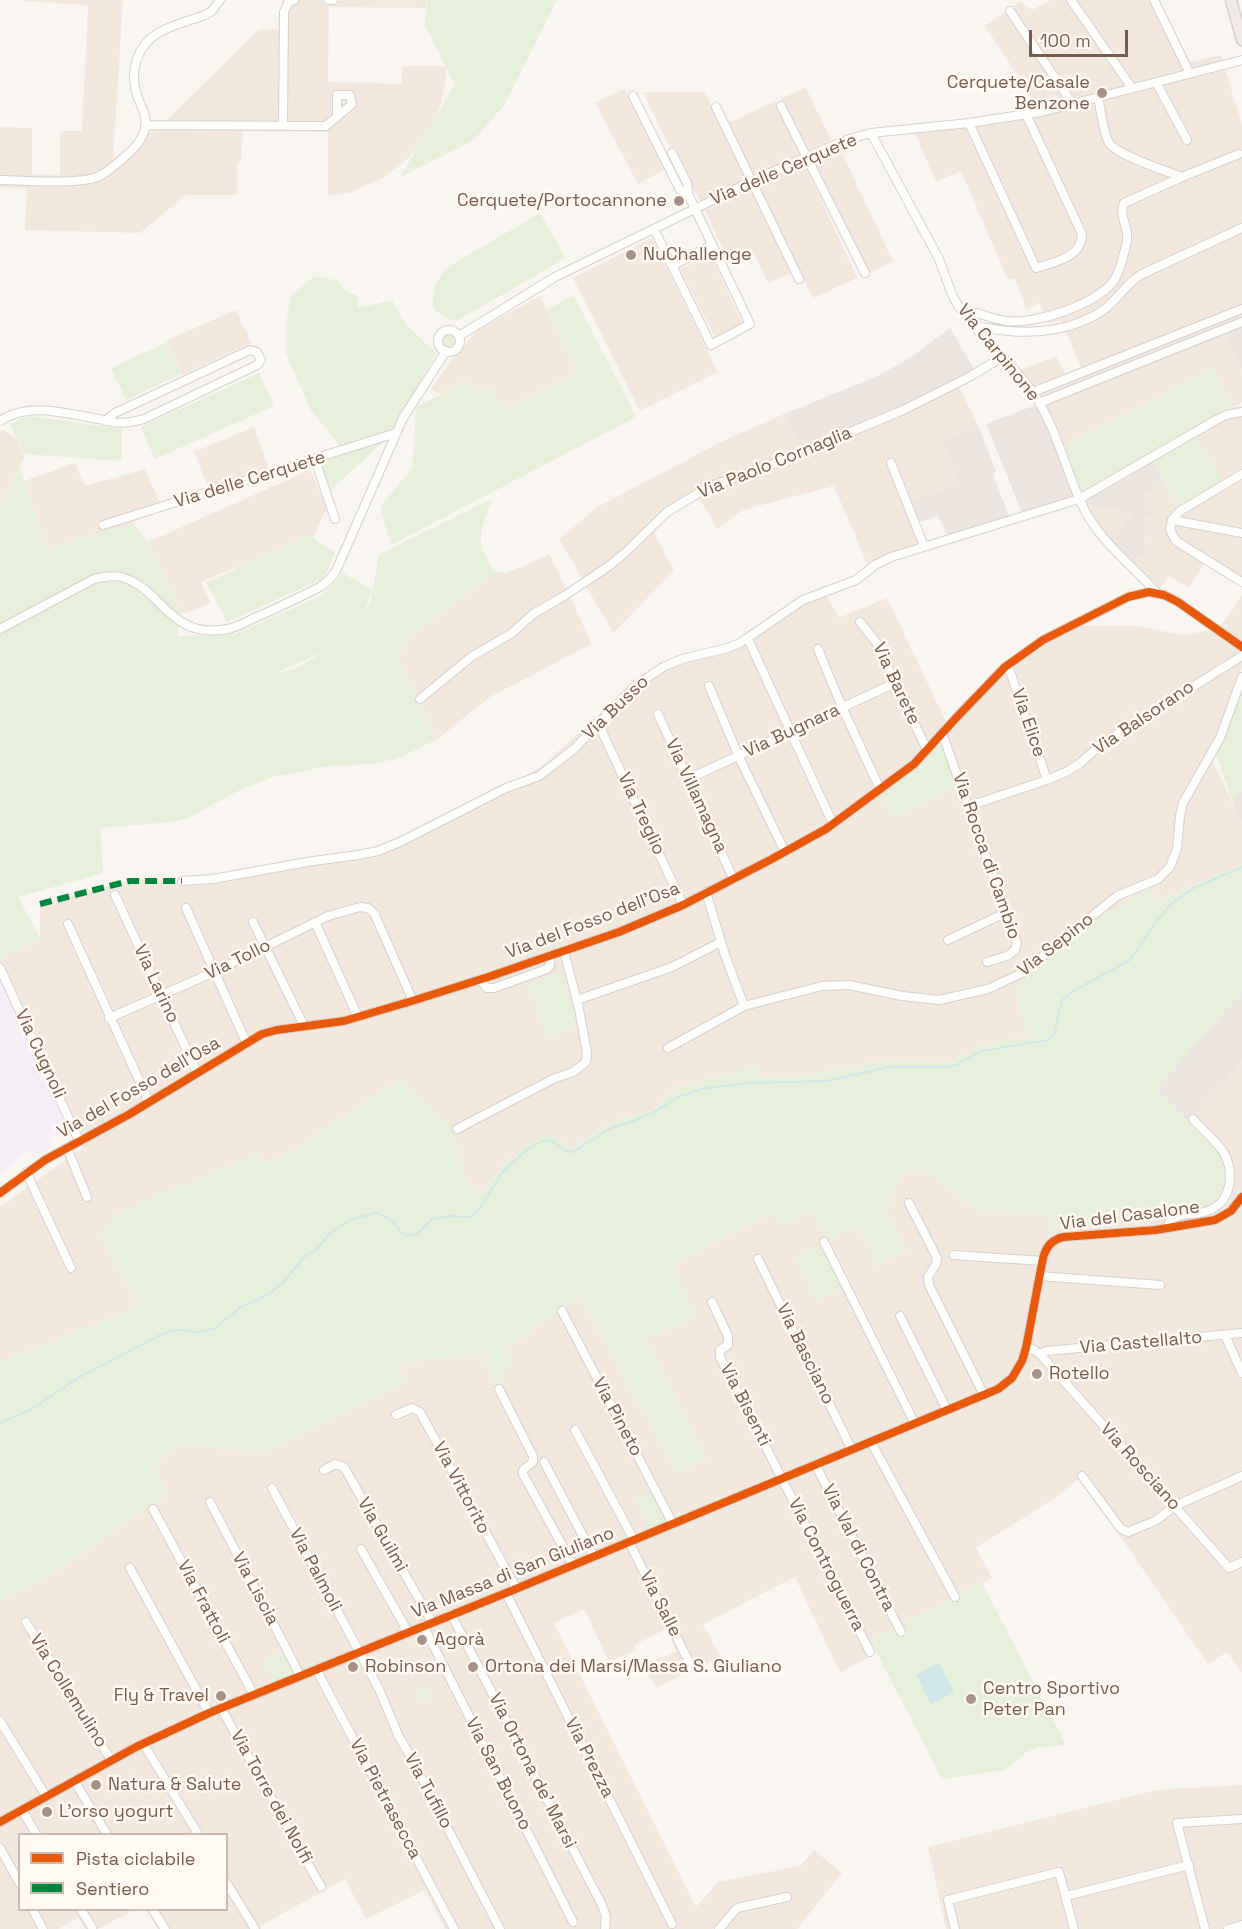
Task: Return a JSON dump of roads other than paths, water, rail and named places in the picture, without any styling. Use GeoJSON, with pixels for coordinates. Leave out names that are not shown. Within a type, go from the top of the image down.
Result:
{"type":"FeatureCollection","features":[{"type":"Feature","properties":{"kind":"highway"},"geometry":{"type":"LineString","coordinates":[[1230,0],[1242,40]]}},
{"type":"Feature","properties":{"kind":"street"},"geometry":{"type":"LineString","coordinates":[[0,180],[70,181],[95,178],[111,168],[134,149],[140,141],[145,125],[145,116],[134,80],[135,64],[141,50],[154,36],[206,15],[220,0]]}},
{"type":"Feature","properties":{"kind":"street"},"geometry":{"type":"LineString","coordinates":[[283,125],[284,12],[288,3],[294,0]]}},
{"type":"Feature","properties":{"kind":"street"},"geometry":{"type":"LineString","coordinates":[[328,0],[333,0]]}},
{"type":"Feature","properties":{"kind":"street"},"geometry":{"type":"LineString","coordinates":[[1071,0],[1132,88]]}},
{"type":"Feature","properties":{"kind":"street"},"geometry":{"type":"LineString","coordinates":[[1154,0],[1190,74]]}},
{"type":"Feature","properties":{"kind":"street"},"geometry":{"type":"LineString","coordinates":[[1010,11],[1072,103]]}},
{"type":"Feature","properties":{"kind":"street","name":"Via delle Cerquete"},"geometry":{"type":"LineString","coordinates":[[459,336],[555,277],[752,181],[846,140],[871,133],[969,123],[1026,114],[1241,60]]}},
{"type":"Feature","properties":{"kind":"street"},"geometry":{"type":"LineString","coordinates":[[1156,82],[1187,140]]}},
{"type":"Feature","properties":{"kind":"street"},"geometry":{"type":"LineString","coordinates":[[633,96],[680,190],[689,196]]}},
{"type":"Feature","properties":{"kind":"street"},"geometry":{"type":"LineString","coordinates":[[1098,97],[1111,145],[1126,155],[1182,177]]}},
{"type":"Feature","properties":{"kind":"street"},"geometry":{"type":"LineString","coordinates":[[781,106],[865,273]]}},
{"type":"Feature","properties":{"kind":"street"},"geometry":{"type":"LineString","coordinates":[[716,107],[799,279]]}},
{"type":"Feature","properties":{"kind":"street"},"geometry":{"type":"LineString","coordinates":[[969,123],[1036,268],[1074,253],[1080,246],[1082,234],[1026,114]]}},
{"type":"Feature","properties":{"kind":"street"},"geometry":{"type":"LineString","coordinates":[[145,125],[326,126],[337,117]]}},
{"type":"Feature","properties":{"kind":"street","name":"Via Carpinone"},"geometry":{"type":"LineString","coordinates":[[871,133],[934,249],[953,297],[961,310],[1033,392],[1089,517],[1106,542],[1157,593]]}},
{"type":"Feature","properties":{"kind":"street"},"geometry":{"type":"LineString","coordinates":[[654,229],[711,345],[750,324],[689,196],[687,183],[672,153]]}},
{"type":"Feature","properties":{"kind":"street"},"geometry":{"type":"LineString","coordinates":[[961,310],[1007,321],[1026,321],[1050,316],[1087,302],[1117,276],[1127,243],[1122,210],[1124,203],[1239,154]]}},
{"type":"Feature","properties":{"kind":"street"},"geometry":{"type":"LineString","coordinates":[[975,327],[1007,331],[1034,331],[1063,327],[1086,320],[1111,304],[1132,281],[1142,274],[1242,228]]}},
{"type":"Feature","properties":{"kind":"street"},"geometry":{"type":"LineString","coordinates":[[672,266],[712,245]]}},
{"type":"Feature","properties":{"kind":"street"},"geometry":{"type":"LineString","coordinates":[[1033,392],[1242,309]]}},
{"type":"Feature","properties":{"kind":"street"},"geometry":{"type":"LineString","coordinates":[[1039,403],[1242,322]]}},
{"type":"Feature","properties":{"kind":"street"},"geometry":{"type":"LineString","coordinates":[[453,330],[460,340],[457,348],[450,352],[446,351],[438,341],[441,333],[453,330]]}},
{"type":"Feature","properties":{"kind":"street"},"geometry":{"type":"LineString","coordinates":[[0,421],[16,413],[30,410],[119,424],[132,422],[144,419],[257,365],[261,360],[257,352],[250,350],[115,412],[105,421]]}},
{"type":"Feature","properties":{"kind":"street"},"geometry":{"type":"LineString","coordinates":[[0,629],[94,579],[109,576],[131,581],[145,590],[186,626],[204,629],[229,628],[320,587],[336,571],[396,433],[446,351]]}},
{"type":"Feature","properties":{"kind":"street","name":"Via Paolo Cornaglia"},"geometry":{"type":"LineString","coordinates":[[420,699],[471,657],[512,633],[533,614],[609,566],[667,512],[697,494],[716,484],[759,470],[901,411],[971,376],[1002,357]]}},
{"type":"Feature","properties":{"kind":"street"},"geometry":{"type":"LineString","coordinates":[[226,361],[233,376]]}},
{"type":"Feature","properties":{"kind":"street"},"geometry":{"type":"LineString","coordinates":[[182,382],[190,397]]}},
{"type":"Feature","properties":{"kind":"street","name":"Via Busso"},"geometry":{"type":"LineString","coordinates":[[182,881],[213,879],[358,855],[386,848],[506,788],[536,777],[574,749],[640,681],[668,664],[728,648],[748,639],[806,599],[864,576],[881,561],[1079,499],[1226,415],[1242,412]]}},
{"type":"Feature","properties":{"kind":"street","name":"Via delle Cerquete"},"geometry":{"type":"LineString","coordinates":[[103,525],[396,433]]}},
{"type":"Feature","properties":{"kind":"street"},"geometry":{"type":"LineString","coordinates":[[315,460],[335,519]]}},
{"type":"Feature","properties":{"kind":"street"},"geometry":{"type":"LineString","coordinates":[[891,463],[924,546]]}},
{"type":"Feature","properties":{"kind":"street"},"geometry":{"type":"LineString","coordinates":[[1242,474],[1183,509],[1172,520],[1170,532],[1176,541],[1242,582]]}},
{"type":"Feature","properties":{"kind":"street"},"geometry":{"type":"LineString","coordinates":[[1172,520],[1242,533]]}},
{"type":"Feature","properties":{"kind":"street"},"geometry":{"type":"LineString","coordinates":[[1157,593],[1179,602],[1242,647]]}},
{"type":"Feature","properties":{"kind":"street","name":"Via del Fosso dell'Osa"},"geometry":{"type":"LineString","coordinates":[[0,1193],[26,1172],[149,1102],[246,1042],[270,1031],[358,1017],[480,980],[564,951],[652,919],[785,852],[833,824],[910,768],[990,681],[1043,640],[1124,599],[1138,594],[1157,593]]}},
{"type":"Feature","properties":{"kind":"street","name":"Via Barete"},"geometry":{"type":"LineString","coordinates":[[860,622],[876,642],[927,750]]}},
{"type":"Feature","properties":{"kind":"street"},"geometry":{"type":"LineString","coordinates":[[748,639],[833,824]]}},
{"type":"Feature","properties":{"kind":"street"},"geometry":{"type":"LineString","coordinates":[[818,649],[880,789]]}},
{"type":"Feature","properties":{"kind":"street","name":"Via Balsorano"},"geometry":{"type":"LineString","coordinates":[[969,806],[1047,780],[1076,766],[1102,743],[1242,656]]}},
{"type":"Feature","properties":{"kind":"street","name":"Via Elice"},"geometry":{"type":"LineString","coordinates":[[1008,665],[1047,780]]}},
{"type":"Feature","properties":{"kind":"street","name":"Via Sepino"},"geometry":{"type":"LineString","coordinates":[[668,1048],[744,1006],[794,992],[838,984],[923,1000],[943,1000],[991,988],[1030,968],[1117,896],[1158,879],[1170,867],[1177,849],[1182,808],[1220,738],[1242,677]]}},
{"type":"Feature","properties":{"kind":"street","name":"Via Bugnara"},"geometry":{"type":"LineString","coordinates":[[688,779],[895,683]]}},
{"type":"Feature","properties":{"kind":"street"},"geometry":{"type":"LineString","coordinates":[[709,686],[739,757],[785,852]]}},
{"type":"Feature","properties":{"kind":"street","name":"Via Villamagna"},"geometry":{"type":"LineString","coordinates":[[658,714],[733,878]]}},
{"type":"Feature","properties":{"kind":"street","name":"Via Treglio"},"geometry":{"type":"LineString","coordinates":[[598,723],[683,904]]}},
{"type":"Feature","properties":{"kind":"street","name":"Via Rocca di Cambio"},"geometry":{"type":"LineString","coordinates":[[942,733],[1017,947],[1007,956],[987,962]]}},
{"type":"Feature","properties":{"kind":"street"},"geometry":{"type":"LineString","coordinates":[[706,892],[744,1006]]}},
{"type":"Feature","properties":{"kind":"street","name":"Via Larino"},"geometry":{"type":"LineString","coordinates":[[115,895],[197,1072]]}},
{"type":"Feature","properties":{"kind":"street"},"geometry":{"type":"LineString","coordinates":[[186,908],[246,1042]]}},
{"type":"Feature","properties":{"kind":"street","name":"Via Tollo"},"geometry":{"type":"LineString","coordinates":[[109,1018],[214,972],[315,922],[352,908],[368,908],[375,914],[413,1001]]}},
{"type":"Feature","properties":{"kind":"street"},"geometry":{"type":"LineString","coordinates":[[948,940],[1005,913]]}},
{"type":"Feature","properties":{"kind":"street"},"geometry":{"type":"LineString","coordinates":[[254,922],[304,1026]]}},
{"type":"Feature","properties":{"kind":"street"},"geometry":{"type":"LineString","coordinates":[[315,922],[358,1017]]}},
{"type":"Feature","properties":{"kind":"street"},"geometry":{"type":"LineString","coordinates":[[68,924],[149,1102]]}},
{"type":"Feature","properties":{"kind":"street"},"geometry":{"type":"LineString","coordinates":[[577,1000],[672,967],[722,942]]}},
{"type":"Feature","properties":{"kind":"street"},"geometry":{"type":"LineString","coordinates":[[457,1129],[584,1065],[587,1053],[577,1000],[564,951]]}},
{"type":"Feature","properties":{"kind":"street","name":"Via Cugnoli"},"geometry":{"type":"LineString","coordinates":[[0,968],[79,1141]]}},
{"type":"Feature","properties":{"kind":"street"},"geometry":{"type":"LineString","coordinates":[[1169,1228],[1172,1218],[1215,1208],[1224,1199],[1229,1189],[1225,1155],[1193,1119]]}},
{"type":"Feature","properties":{"kind":"street"},"geometry":{"type":"LineString","coordinates":[[67,1148],[87,1197]]}},
{"type":"Feature","properties":{"kind":"street"},"geometry":{"type":"LineString","coordinates":[[26,1172],[71,1268]]}},
{"type":"Feature","properties":{"kind":"street","name":"Via del Casalone"},"geometry":{"type":"LineString","coordinates":[[1026,1348],[1042,1261],[1049,1245],[1054,1240],[1061,1237],[1169,1228],[1219,1218],[1232,1210],[1242,1197]]}},
{"type":"Feature","properties":{"kind":"street"},"geometry":{"type":"LineString","coordinates":[[909,1203],[936,1256],[937,1262],[928,1274],[928,1282],[984,1395]]}},
{"type":"Feature","properties":{"kind":"street"},"geometry":{"type":"LineString","coordinates":[[824,1242],[915,1424]]}},
{"type":"Feature","properties":{"kind":"street"},"geometry":{"type":"LineString","coordinates":[[954,1255],[1042,1261]]}},
{"type":"Feature","properties":{"kind":"street","name":"Via Basciano"},"geometry":{"type":"LineString","coordinates":[[758,1259],[852,1450]]}},
{"type":"Feature","properties":{"kind":"street"},"geometry":{"type":"LineString","coordinates":[[1039,1276],[1160,1285]]}},
{"type":"Feature","properties":{"kind":"street","name":"Via Bisenti"},"geometry":{"type":"LineString","coordinates":[[712,1302],[729,1338],[728,1345],[720,1350],[720,1357],[783,1478]]}},
{"type":"Feature","properties":{"kind":"street","name":"Via Pineto"},"geometry":{"type":"LineString","coordinates":[[562,1311],[673,1524]]}},
{"type":"Feature","properties":{"kind":"street"},"geometry":{"type":"LineString","coordinates":[[900,1316],[947,1410]]}},
{"type":"Feature","properties":{"kind":"street","name":"Via Castellalto"},"geometry":{"type":"LineString","coordinates":[[1040,1354],[1046,1351],[1242,1333]]}},
{"type":"Feature","properties":{"kind":"street"},"geometry":{"type":"LineString","coordinates":[[1225,1335],[1242,1373]]}},
{"type":"Feature","properties":{"kind":"street"},"geometry":{"type":"LineString","coordinates":[[1026,1348],[1040,1354]]}},
{"type":"Feature","properties":{"kind":"street","name":"Via Massa di San Giuliano"},"geometry":{"type":"LineString","coordinates":[[0,1822],[143,1743],[209,1713],[594,1557],[998,1389],[1012,1378],[1021,1364],[1026,1348]]}},
{"type":"Feature","properties":{"kind":"street","name":"Via Rosciano"},"geometry":{"type":"LineString","coordinates":[[1040,1354],[1229,1568],[1242,1562]]}},
{"type":"Feature","properties":{"kind":"street"},"geometry":{"type":"LineString","coordinates":[[499,1389],[533,1456],[532,1462],[523,1470],[523,1474],[573,1565]]}},
{"type":"Feature","properties":{"kind":"street","name":"Via Vittorito"},"geometry":{"type":"LineString","coordinates":[[396,1415],[409,1408],[420,1412],[516,1588]]}},
{"type":"Feature","properties":{"kind":"street","name":"Via Massa di San Giuliano"},"geometry":{"type":"LineString","coordinates":[[575,1430],[631,1541]]}},
{"type":"Feature","properties":{"kind":"street"},"geometry":{"type":"LineString","coordinates":[[872,1442],[955,1597]]}},
{"type":"Feature","properties":{"kind":"street"},"geometry":{"type":"LineString","coordinates":[[544,1462],[594,1557]]}},
{"type":"Feature","properties":{"kind":"street","name":"Via Guilmi"},"geometry":{"type":"LineString","coordinates":[[324,1470],[335,1464],[344,1467],[432,1622]]}},
{"type":"Feature","properties":{"kind":"street","name":"Via Val di Contra"},"geometry":{"type":"LineString","coordinates":[[815,1464],[901,1632]]}},
{"type":"Feature","properties":{"kind":"street"},"geometry":{"type":"LineString","coordinates":[[1082,1476],[1125,1532],[1151,1524],[1175,1506],[1242,1476]]}},
{"type":"Feature","properties":{"kind":"street","name":"Via Controguerra"},"geometry":{"type":"LineString","coordinates":[[783,1478],[870,1652]]}},
{"type":"Feature","properties":{"kind":"street","name":"Via Palmoli"},"geometry":{"type":"LineString","coordinates":[[272,1488],[358,1652]]}},
{"type":"Feature","properties":{"kind":"street","name":"Via Liscia"},"geometry":{"type":"LineString","coordinates":[[210,1502],[300,1675]]}},
{"type":"Feature","properties":{"kind":"street","name":"Via Frattoli"},"geometry":{"type":"LineString","coordinates":[[153,1509],[254,1695]]}},
{"type":"Feature","properties":{"kind":"street","name":"Via Salle"},"geometry":{"type":"LineString","coordinates":[[631,1541],[691,1666]]}},
{"type":"Feature","properties":{"kind":"street"},"geometry":{"type":"LineString","coordinates":[[361,1549],[408,1632]]}},
{"type":"Feature","properties":{"kind":"street"},"geometry":{"type":"LineString","coordinates":[[130,1568],[209,1713]]}},
{"type":"Feature","properties":{"kind":"street","name":"Via Prezza"},"geometry":{"type":"LineString","coordinates":[[506,1593],[672,1924]]}},
{"type":"Feature","properties":{"kind":"street","name":"Via Ortona de' Marsi"},"geometry":{"type":"LineString","coordinates":[[451,1614],[602,1905],[606,1917],[605,1929]]}},
{"type":"Feature","properties":{"kind":"street","name":"Via Collemulino"},"geometry":{"type":"LineString","coordinates":[[26,1622],[111,1760]]}},
{"type":"Feature","properties":{"kind":"street","name":"Via San Buono"},"geometry":{"type":"LineString","coordinates":[[423,1625],[573,1922]]}},
{"type":"Feature","properties":{"kind":"street","name":"Via Tufillo"},"geometry":{"type":"LineString","coordinates":[[358,1652],[379,1689],[401,1742],[500,1929]]}},
{"type":"Feature","properties":{"kind":"street","name":"Via Pietrasecca"},"geometry":{"type":"LineString","coordinates":[[316,1669],[453,1929]]}},
{"type":"Feature","properties":{"kind":"street","name":"Via Torre dei Nolfi"},"geometry":{"type":"LineString","coordinates":[[222,1708],[321,1887]]}},
{"type":"Feature","properties":{"kind":"street"},"geometry":{"type":"LineString","coordinates":[[0,1721],[46,1796]]}},
{"type":"Feature","properties":{"kind":"street"},"geometry":{"type":"LineString","coordinates":[[143,1743],[197,1833]]}},
{"type":"Feature","properties":{"kind":"street"},"geometry":{"type":"LineString","coordinates":[[74,1781],[106,1833]]}},
{"type":"Feature","properties":{"kind":"street"},"geometry":{"type":"LineString","coordinates":[[22,1810],[35,1833]]}},
{"type":"Feature","properties":{"kind":"street"},"geometry":{"type":"LineString","coordinates":[[1204,1929],[1177,1823],[1242,1819]]}},
{"type":"Feature","properties":{"kind":"street"},"geometry":{"type":"LineString","coordinates":[[0,1848],[18,1880]]}},
{"type":"Feature","properties":{"kind":"street"},"geometry":{"type":"LineString","coordinates":[[1066,1896],[1189,1865]]}},
{"type":"Feature","properties":{"kind":"street"},"geometry":{"type":"LineString","coordinates":[[955,1929],[948,1900],[1059,1872],[1074,1929]]}},
{"type":"Feature","properties":{"kind":"street"},"geometry":{"type":"LineString","coordinates":[[228,1885],[255,1929]]}},
{"type":"Feature","properties":{"kind":"street"},"geometry":{"type":"LineString","coordinates":[[719,1929],[737,1908],[787,1897]]}},
{"type":"Feature","properties":{"kind":"street"},"geometry":{"type":"LineString","coordinates":[[34,1911],[43,1929]]}},
{"type":"Feature","properties":{"kind":"street"},"geometry":{"type":"LineString","coordinates":[[82,1911],[92,1927]]}},
{"type":"Feature","properties":{"kind":"street"},"geometry":{"type":"LineString","coordinates":[[154,1911],[165,1929]]}},
{"type":"Feature","properties":{"kind":"street"},"geometry":{"type":"LineString","coordinates":[[1227,1929],[1242,1926]]}},
{"type":"Feature","properties":{"kind":"water"},"geometry":{"type":"Polygon","coordinates":[[[939,1663],[954,1692],[931,1704],[916,1675],[939,1663]]]}},
{"type":"Feature","properties":{"kind":"waterway"},"geometry":{"type":"LineString","coordinates":[[0,1425],[30,1410],[78,1378],[162,1334],[177,1330],[198,1332],[213,1329],[241,1307],[267,1295],[282,1284],[303,1258],[317,1249],[330,1233],[351,1219],[376,1213],[390,1219],[407,1236],[417,1234],[432,1219],[449,1216],[470,1217],[477,1212],[505,1169],[527,1150],[543,1141],[551,1140],[566,1151],[573,1152],[609,1129],[636,1120],[678,1097],[702,1089],[750,1083],[826,1081],[890,1067],[946,1067],[956,1065],[981,1051],[1048,1040],[1054,1034],[1062,1000],[1075,990],[1130,960],[1170,905],[1192,889],[1242,867]]}},
{"type":"Feature","properties":{"kind":"place","name":"Cerquete/Casale Benzone"},"geometry":{"type":"Point","coordinates":[1102,93]}},
{"type":"Feature","properties":{"kind":"place","name":"Cerquete/Portocannone"},"geometry":{"type":"Point","coordinates":[679,201]}},
{"type":"Feature","properties":{"kind":"place","name":"NuChallenge"},"geometry":{"type":"Point","coordinates":[631,255]}},
{"type":"Feature","properties":{"kind":"place","name":"Rotello"},"geometry":{"type":"Point","coordinates":[1037,1374]}},
{"type":"Feature","properties":{"kind":"place","name":"Agorà"},"geometry":{"type":"Point","coordinates":[422,1640]}},
{"type":"Feature","properties":{"kind":"place","name":"Robinson"},"geometry":{"type":"Point","coordinates":[353,1667]}},
{"type":"Feature","properties":{"kind":"place","name":"Ortona dei Marsi/Massa S. Giuliano"},"geometry":{"type":"Point","coordinates":[473,1667]}},
{"type":"Feature","properties":{"kind":"place","name":"Fly & Travel"},"geometry":{"type":"Point","coordinates":[221,1696]}},
{"type":"Feature","properties":{"kind":"place","name":"Centro Sportivo Peter Pan"},"geometry":{"type":"Point","coordinates":[971,1699]}},
{"type":"Feature","properties":{"kind":"place","name":"Natura & Salute"},"geometry":{"type":"Point","coordinates":[96,1785]}},
{"type":"Feature","properties":{"kind":"place","name":"L'orso yogurt"},"geometry":{"type":"Point","coordinates":[47,1812]}}]}
